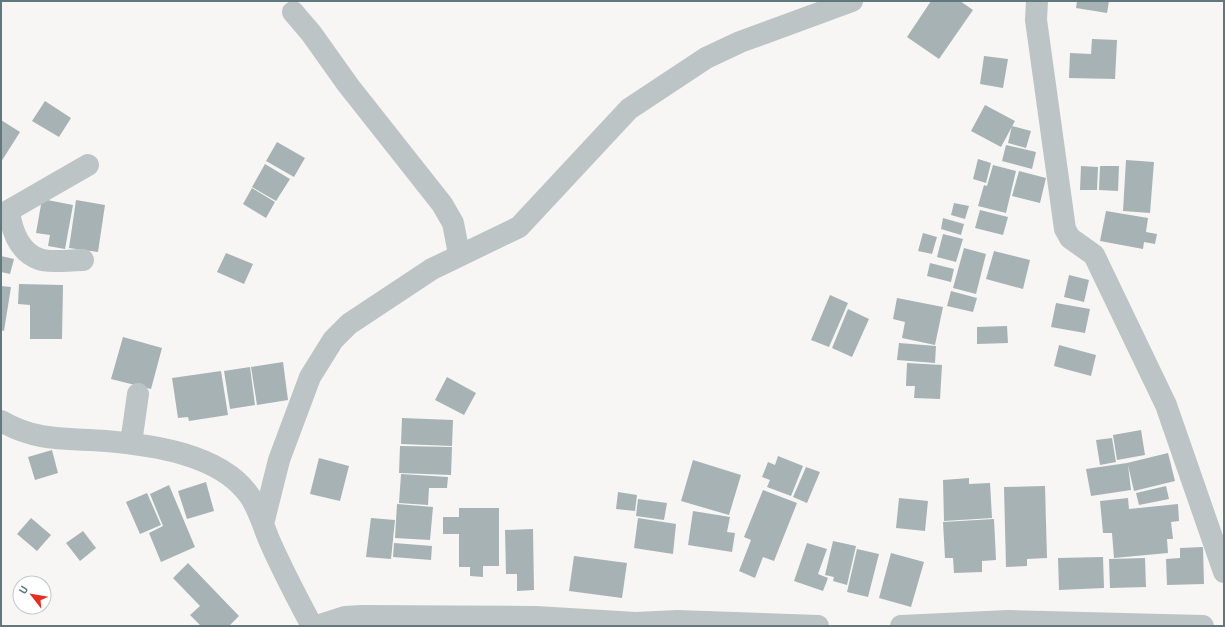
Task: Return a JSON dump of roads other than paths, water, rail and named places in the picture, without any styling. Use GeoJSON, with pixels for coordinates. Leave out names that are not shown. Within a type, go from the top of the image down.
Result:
{"type":"FeatureCollection","features":[{"type":"Feature","properties":{"kind":"street"},"geometry":{"type":"LineString","coordinates":[[263,524],[279,460],[310,377],[329,346],[349,324],[432,269],[459,254],[519,227],[628,109],[706,58],[740,42],[852,1]]}},
{"type":"Feature","properties":{"kind":"street"},"geometry":{"type":"LineString","coordinates":[[1037,1],[1036,20],[1064,229],[1070,238],[1094,255],[1166,405],[1224,572]]}},
{"type":"Feature","properties":{"kind":"street"},"geometry":{"type":"LineString","coordinates":[[293,12],[311,33],[348,85],[442,204],[453,222],[459,254]]}},
{"type":"Feature","properties":{"kind":"street"},"geometry":{"type":"LineString","coordinates":[[83,260],[40,260],[28,252],[18,241],[5,214],[88,165]]}},
{"type":"Feature","properties":{"kind":"street"},"geometry":{"type":"LineString","coordinates":[[131,443],[138,394]]}},
{"type":"Feature","properties":{"kind":"street"},"geometry":{"type":"LineString","coordinates":[[1,421],[22,432],[38,437],[131,443],[161,448],[211,464],[242,486],[256,506],[288,581],[312,626]]}},
{"type":"Feature","properties":{"kind":"street"},"geometry":{"type":"LineString","coordinates":[[317,626],[345,617],[362,616],[536,617],[636,623],[677,621],[818,626]]}},
{"type":"Feature","properties":{"kind":"street"},"geometry":{"type":"LineString","coordinates":[[901,626],[1007,623],[1203,626]]}}]}
